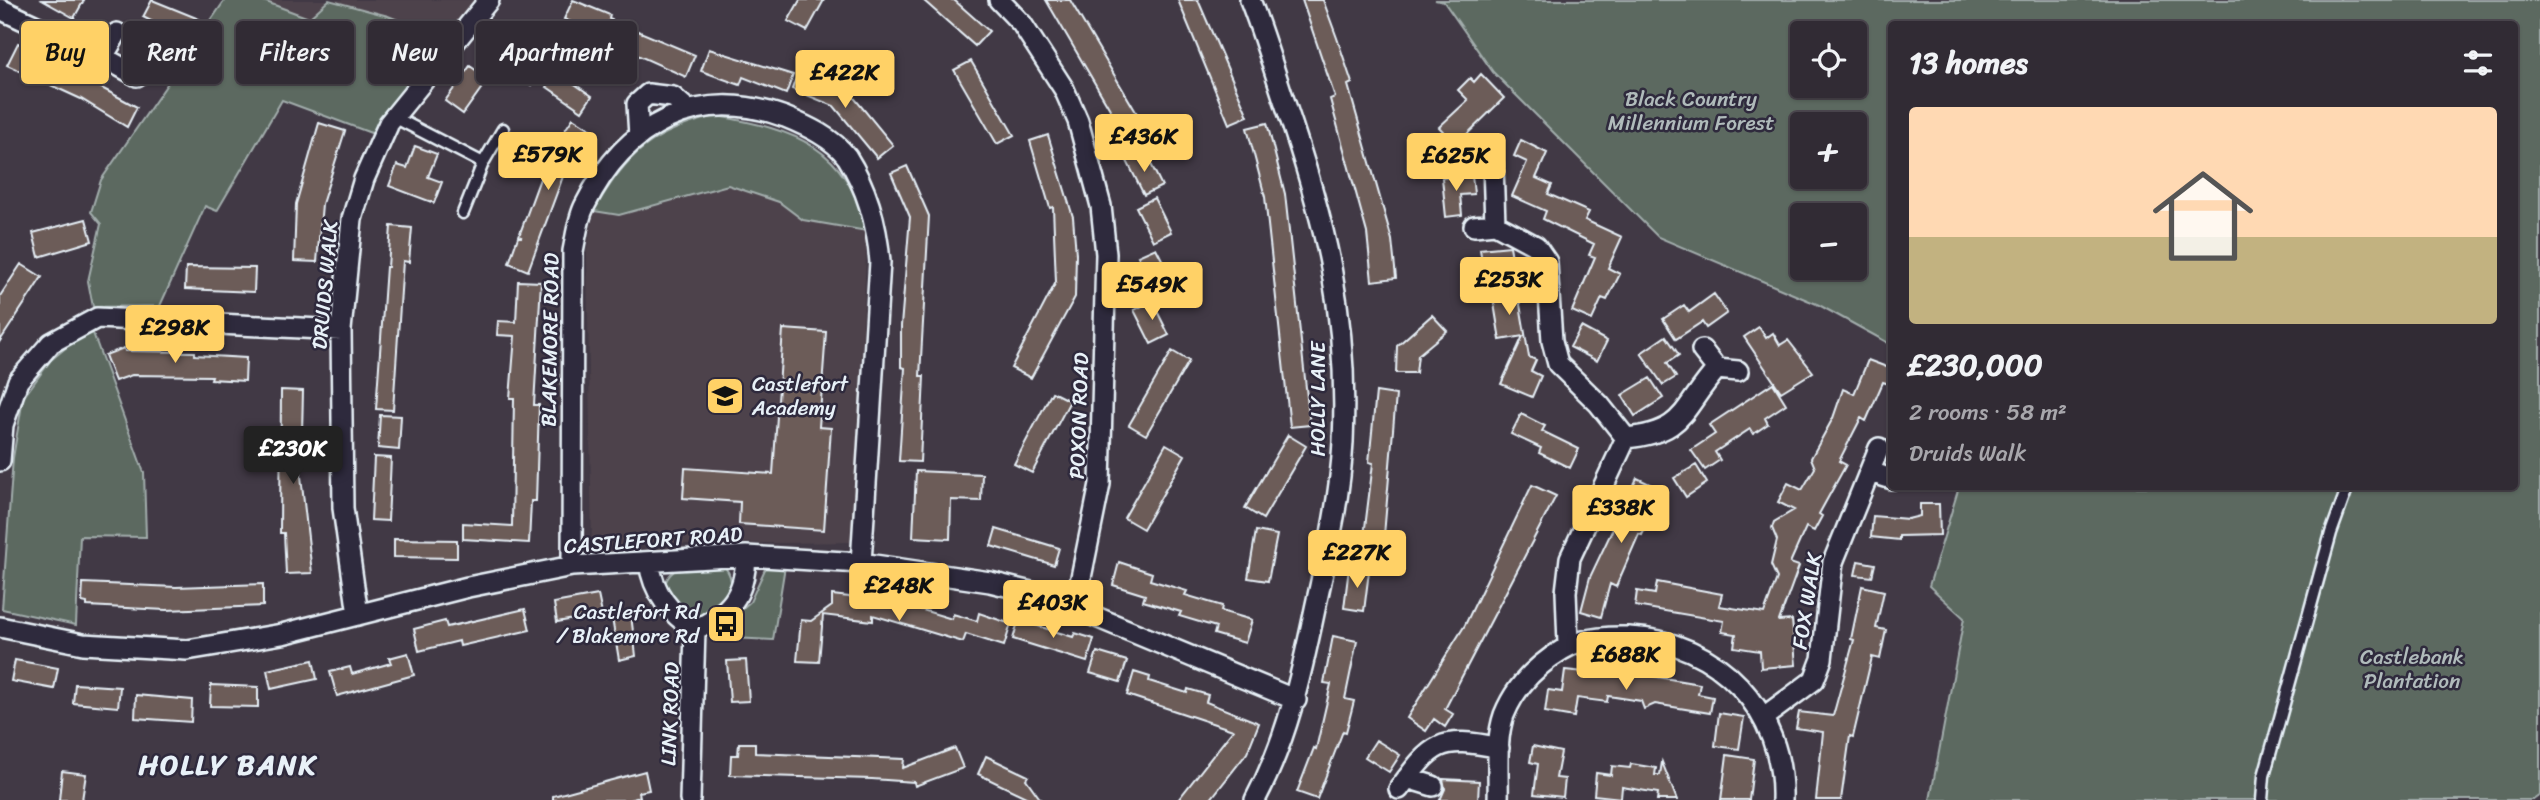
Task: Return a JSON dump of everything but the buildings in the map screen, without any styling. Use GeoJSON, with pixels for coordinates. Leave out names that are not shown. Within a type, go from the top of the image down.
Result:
{"type":"FeatureCollection","features":[{"type":"Feature","properties":{"kind":"street","name":"DRUIDS WALK"},"geometry":{"type":"LineString","coordinates":[[358,615],[342,508],[341,330],[352,219],[364,178],[394,117],[489,0]]}},
{"type":"Feature","properties":{"kind":"street","name":"POXON ROAD"},"geometry":{"type":"LineString","coordinates":[[999,0],[1022,24],[1064,89],[1078,121],[1101,206],[1106,254],[1100,484],[1075,607]]}},
{"type":"Feature","properties":{"kind":"street","name":"HOLLY LANE"},"geometry":{"type":"LineString","coordinates":[[1250,0],[1311,179],[1332,261],[1341,320],[1343,443],[1336,510],[1296,700],[1273,764],[1255,800]]}},
{"type":"Feature","properties":{"kind":"street"},"geometry":{"type":"LineString","coordinates":[[0,9],[26,21]]}},
{"type":"Feature","properties":{"kind":"street"},"geometry":{"type":"LineString","coordinates":[[109,47],[117,33]]}},
{"type":"Feature","properties":{"kind":"street"},"geometry":{"type":"LineString","coordinates":[[639,136],[637,104],[648,94],[673,97],[687,109]]}},
{"type":"Feature","properties":{"kind":"street","name":"BLAKEMORE ROAD"},"geometry":{"type":"LineString","coordinates":[[572,566],[573,251],[583,208],[607,167],[639,136],[687,109],[719,104],[763,109],[811,127],[845,155],[867,194],[877,232],[880,262],[861,563]]}},
{"type":"Feature","properties":{"kind":"street"},"geometry":{"type":"LineString","coordinates":[[1493,164],[1495,224]]}},
{"type":"Feature","properties":{"kind":"street"},"geometry":{"type":"LineString","coordinates":[[1474,226],[1495,224],[1525,237],[1536,246],[1547,262],[1552,341],[1558,364],[1599,404],[1626,438]]}},
{"type":"Feature","properties":{"kind":"street"},"geometry":{"type":"LineString","coordinates":[[0,461],[3,425],[18,381],[51,343],[97,318],[341,330]]}},
{"type":"Feature","properties":{"kind":"street"},"geometry":{"type":"LineString","coordinates":[[1702,350],[1717,369],[1738,371]]}},
{"type":"Feature","properties":{"kind":"street"},"geometry":{"type":"LineString","coordinates":[[1626,438],[1650,435],[1672,427],[1717,369]]}},
{"type":"Feature","properties":{"kind":"street"},"geometry":{"type":"LineString","coordinates":[[1568,644],[1566,592],[1570,558],[1626,438]]}},
{"type":"Feature","properties":{"kind":"street","name":"FOX WALK"},"geometry":{"type":"LineString","coordinates":[[1764,718],[1814,680],[1822,659],[1833,562],[1879,448]]}},
{"type":"Feature","properties":{"kind":"street"},"geometry":{"type":"LineString","coordinates":[[1870,472],[1888,478]]}},
{"type":"Feature","properties":{"kind":"street","name":"CASTLEFORT ROAD"},"geometry":{"type":"LineString","coordinates":[[0,627],[83,644],[187,650],[237,644],[468,587],[572,566],[746,556],[861,563],[990,582],[1075,607],[1296,700]]}},
{"type":"Feature","properties":{"kind":"street"},"geometry":{"type":"LineString","coordinates":[[649,562],[656,592],[681,621],[695,630],[713,621],[737,598],[746,579],[746,556]]}},
{"type":"Feature","properties":{"kind":"street","name":"LINK ROAD"},"geometry":{"type":"LineString","coordinates":[[690,800],[695,630]]}},
{"type":"Feature","properties":{"kind":"street"},"geometry":{"type":"LineString","coordinates":[[1498,800],[1499,748],[1505,712],[1520,685],[1568,644],[1590,638],[1618,637],[1648,638],[1671,644],[1718,665],[1737,682],[1764,718],[1780,763],[1782,800]]}},
{"type":"Feature","properties":{"kind":"street"},"geometry":{"type":"LineString","coordinates":[[1433,786],[1403,783],[1431,748],[1454,744],[1499,748]]}},
{"type":"Feature","properties":{"kind":"lane"},"geometry":{"type":"LineString","coordinates":[[394,117],[484,163]]}},
{"type":"Feature","properties":{"kind":"lane"},"geometry":{"type":"LineString","coordinates":[[463,213],[484,163],[503,129]]}},
{"type":"Feature","properties":{"kind":"lane"},"geometry":{"type":"LineString","coordinates":[[2262,800],[2264,776],[2331,534],[2347,490]]}},
{"type":"Feature","properties":{"kind":"shaded area"},"geometry":{"type":"Polygon","coordinates":[[[261,0],[481,0],[462,21],[401,21],[388,16],[309,18],[261,0]]]}},
{"type":"Feature","properties":{"kind":"shaded area","name":"Castlefort Academy"},"geometry":{"type":"Polygon","coordinates":[[[717,116],[760,124],[806,141],[834,161],[867,231],[854,542],[592,545],[587,250],[594,211],[642,147],[687,123],[717,116]]]}},
{"type":"Feature","properties":{"kind":"green space"},"geometry":{"type":"Polygon","coordinates":[[[225,0],[261,0],[309,18],[329,0],[388,16],[401,21],[368,21],[368,84],[407,84],[371,133],[282,100],[217,211],[205,206],[160,306],[93,307],[88,281],[101,224],[91,212],[101,180],[167,84],[222,84],[222,21],[211,21],[225,0]]]}},
{"type":"Feature","properties":{"kind":"green space"},"geometry":{"type":"Polygon","coordinates":[[[1435,0],[2540,0],[2540,795],[2533,800],[1930,800],[1964,618],[1929,586],[1958,490],[2518,490],[2518,21],[1888,21],[1888,343],[1819,305],[1658,237],[1493,72],[1444,2],[1435,0]]]}},
{"type":"Feature","properties":{"kind":"green space"},"geometry":{"type":"Polygon","coordinates":[[[717,116],[771,128],[814,147],[831,161],[846,179],[858,202],[867,231],[803,220],[779,202],[728,185],[619,215],[594,211],[617,174],[643,148],[675,129],[717,116]]]}},
{"type":"Feature","properties":{"kind":"green space"},"geometry":{"type":"Polygon","coordinates":[[[93,333],[144,473],[146,537],[80,536],[76,625],[2,609],[13,458],[23,398],[51,360],[74,341],[93,333]]]}},
{"type":"Feature","properties":{"kind":"green space"},"geometry":{"type":"Polygon","coordinates":[[[721,563],[728,572],[730,591],[726,600],[710,613],[689,616],[664,589],[671,573],[678,569],[721,563]]]}},
{"type":"Feature","properties":{"kind":"green space"},"geometry":{"type":"Polygon","coordinates":[[[785,566],[773,640],[714,637],[721,626],[750,602],[766,567],[785,566]]]}},
{"type":"Feature","properties":{"kind":"place","name":"Castlefort Academy"},"geometry":{"type":"Point","coordinates":[725,396]}},
{"type":"Feature","properties":{"kind":"place","name":"Castlefort Rd / Blakemore Rd"},"geometry":{"type":"Point","coordinates":[726,624]}},
{"type":"Feature","properties":{"kind":"district","name":"HOLLY BANK"},"geometry":{"type":"Point","coordinates":[228,764]}},
{"type":"Feature","properties":{"kind":"park label","name":"Black Country Millennium Forest"},"geometry":{"type":"Point","coordinates":[1691,111]}},
{"type":"Feature","properties":{"kind":"park label","name":"Castlebank Plantation"},"geometry":{"type":"Point","coordinates":[2412,669]}}]}
